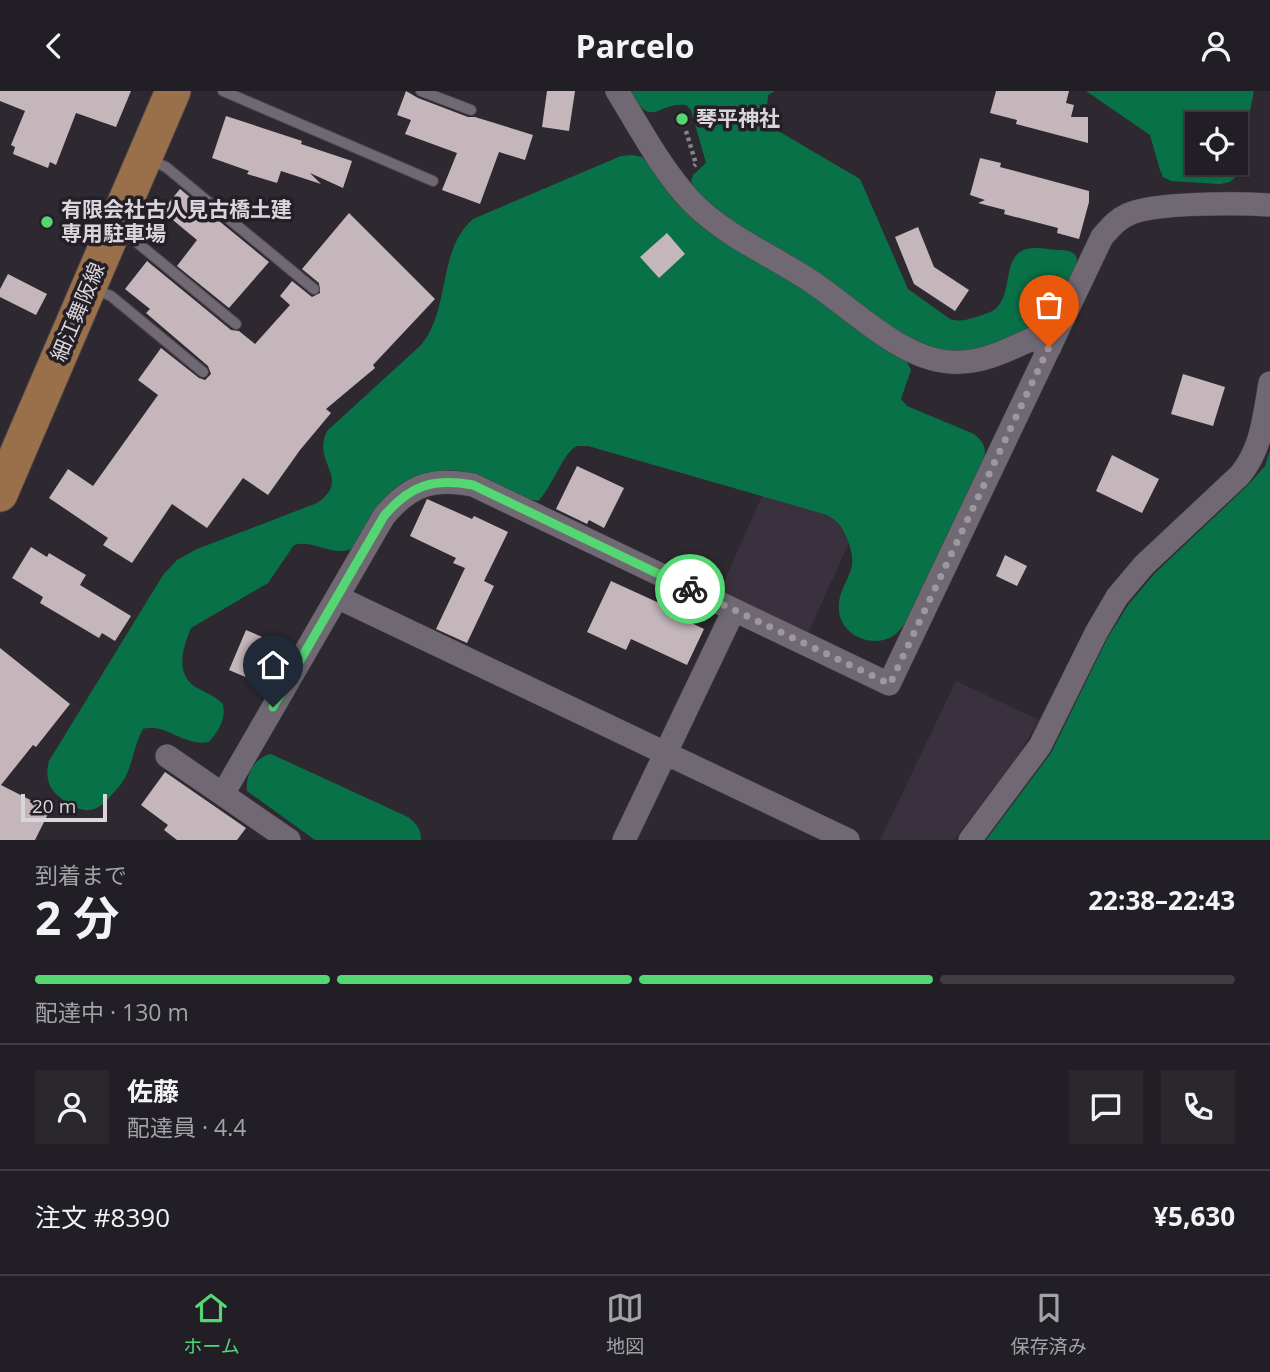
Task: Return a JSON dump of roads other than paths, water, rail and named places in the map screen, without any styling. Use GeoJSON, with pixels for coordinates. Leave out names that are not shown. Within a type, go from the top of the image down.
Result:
{"type":"FeatureCollection","features":[{"type":"Feature","properties":{"kind":"main road","name":"細江舞阪線"},"geometry":{"type":"LineString","coordinates":[[0,494],[173,91]]}},
{"type":"Feature","properties":{"kind":"street"},"geometry":{"type":"LineString","coordinates":[[617,91],[674,181],[711,219],[732,235],[815,283],[896,342],[921,356],[950,362],[978,361],[1032,339],[1049,347]]}},
{"type":"Feature","properties":{"kind":"street"},"geometry":{"type":"LineString","coordinates":[[223,794],[384,516],[397,501],[414,489],[433,483],[453,481],[473,485],[890,684],[1102,237],[1113,223],[1128,214],[1145,209],[1225,204],[1270,205]]}},
{"type":"Feature","properties":{"kind":"street"},"geometry":{"type":"LineString","coordinates":[[971,840],[1040,746],[1096,633],[1117,597],[1144,565],[1240,475],[1253,459],[1270,383]]}},
{"type":"Feature","properties":{"kind":"street"},"geometry":{"type":"LineString","coordinates":[[337,597],[848,840]]}},
{"type":"Feature","properties":{"kind":"street"},"geometry":{"type":"LineString","coordinates":[[624,840],[734,610]]}},
{"type":"Feature","properties":{"kind":"street"},"geometry":{"type":"LineString","coordinates":[[167,756],[289,840]]}},
{"type":"Feature","properties":{"kind":"lane"},"geometry":{"type":"LineString","coordinates":[[223,91],[433,181]]}},
{"type":"Feature","properties":{"kind":"lane"},"geometry":{"type":"LineString","coordinates":[[421,91],[471,110]]}},
{"type":"Feature","properties":{"kind":"lane"},"geometry":{"type":"LineString","coordinates":[[144,158],[166,167],[314,289]]}},
{"type":"Feature","properties":{"kind":"lane"},"geometry":{"type":"LineString","coordinates":[[113,230],[134,240],[236,324]]}},
{"type":"Feature","properties":{"kind":"lane"},"geometry":{"type":"LineString","coordinates":[[89,287],[111,296],[203,372]]}},
{"type":"Feature","properties":{"kind":"place","name":"琴平神社"},"geometry":{"type":"Point","coordinates":[682,119]}},
{"type":"Feature","properties":{"kind":"place","name":"有限会社古人見古橋土建 専用駐車場"},"geometry":{"type":"Point","coordinates":[47,222]}}]}
